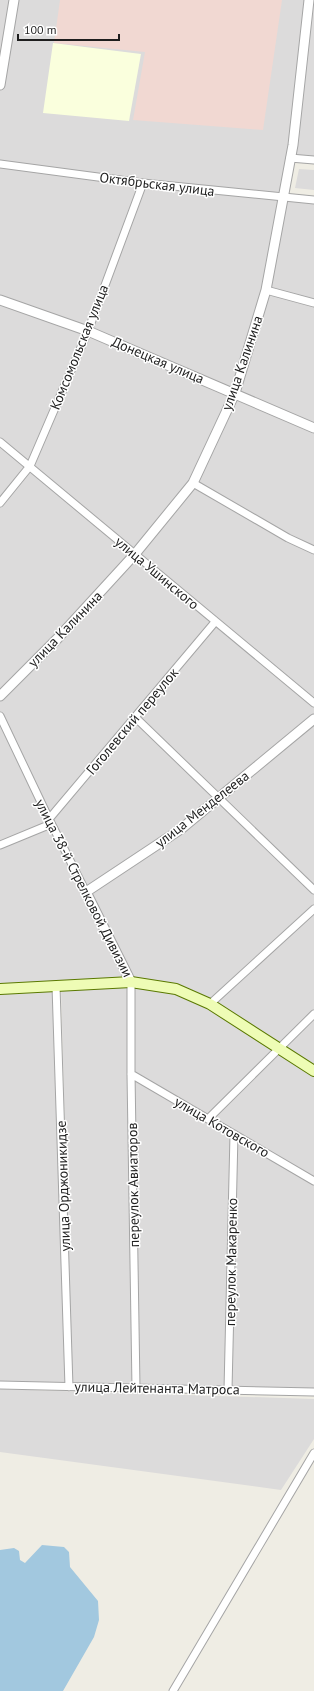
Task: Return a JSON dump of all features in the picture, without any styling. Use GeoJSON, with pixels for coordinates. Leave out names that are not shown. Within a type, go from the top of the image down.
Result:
{"type":"FeatureCollection","features":[{"type":"Feature","properties":{"kind":"main road"},"geometry":{"type":"LineString","coordinates":[[0,989],[131,982]]}},
{"type":"Feature","properties":{"kind":"main road","name":"улица 38-й Стрелковой Дивизии"},"geometry":{"type":"LineString","coordinates":[[131,982],[176,989],[210,1004],[314,1071]]}},
{"type":"Feature","properties":{"kind":"street"},"geometry":{"type":"LineString","coordinates":[[0,85],[14,0]]}},
{"type":"Feature","properties":{"kind":"street","name":"улица Калинина"},"geometry":{"type":"LineString","coordinates":[[0,696],[58,638],[135,554],[192,483],[235,393],[266,290],[290,158],[309,0]]}},
{"type":"Feature","properties":{"kind":"street"},"geometry":{"type":"LineString","coordinates":[[290,158],[314,160]]}},
{"type":"Feature","properties":{"kind":"street","name":"Октябрьская улица"},"geometry":{"type":"LineString","coordinates":[[0,164],[143,183],[314,200]]}},
{"type":"Feature","properties":{"kind":"street","name":"Комсомольская улица"},"geometry":{"type":"LineString","coordinates":[[0,503],[30,466],[88,331],[143,183]]}},
{"type":"Feature","properties":{"kind":"street"},"geometry":{"type":"LineString","coordinates":[[266,290],[314,303]]}},
{"type":"Feature","properties":{"kind":"street","name":"Донецкая улица"},"geometry":{"type":"LineString","coordinates":[[0,300],[88,331],[314,428]]}},
{"type":"Feature","properties":{"kind":"street","name":"улица Ушинского"},"geometry":{"type":"LineString","coordinates":[[0,442],[314,703]]}},
{"type":"Feature","properties":{"kind":"street"},"geometry":{"type":"LineString","coordinates":[[192,483],[288,538],[314,550]]}},
{"type":"Feature","properties":{"kind":"street","name":"Гоголевский переулок"},"geometry":{"type":"LineString","coordinates":[[0,845],[50,822],[135,717],[215,622]]}},
{"type":"Feature","properties":{"kind":"street","name":"улица 38-й Стрелковой Дивизии"},"geometry":{"type":"LineString","coordinates":[[0,716],[50,822],[131,982]]}},
{"type":"Feature","properties":{"kind":"street"},"geometry":{"type":"LineString","coordinates":[[135,717],[314,890]]}},
{"type":"Feature","properties":{"kind":"street","name":"улица Менделеева"},"geometry":{"type":"LineString","coordinates":[[86,892],[181,829],[314,719]]}},
{"type":"Feature","properties":{"kind":"street"},"geometry":{"type":"LineString","coordinates":[[210,1004],[314,910]]}},
{"type":"Feature","properties":{"kind":"street","name":"переулок Авиаторов"},"geometry":{"type":"LineString","coordinates":[[131,982],[136,1388]]}},
{"type":"Feature","properties":{"kind":"street","name":"улица Орджоникидзе"},"geometry":{"type":"LineString","coordinates":[[56,986],[69,1386]]}},
{"type":"Feature","properties":{"kind":"street"},"geometry":{"type":"LineString","coordinates":[[208,1119],[314,1014]]}},
{"type":"Feature","properties":{"kind":"street","name":"улица Котовского"},"geometry":{"type":"LineString","coordinates":[[131,1074],[314,1181]]}},
{"type":"Feature","properties":{"kind":"street","name":"переулок Макаренко"},"geometry":{"type":"LineString","coordinates":[[228,1390],[234,1134]]}},
{"type":"Feature","properties":{"kind":"street","name":"улица Лейтенанта Матроса"},"geometry":{"type":"LineString","coordinates":[[0,1385],[314,1392]]}},
{"type":"Feature","properties":{"kind":"street"},"geometry":{"type":"LineString","coordinates":[[173,1691],[314,1453]]}},
{"type":"Feature","properties":{"kind":"shaded area"},"geometry":{"type":"Polygon","coordinates":[[[0,0],[12,0],[0,72],[0,0]]]}},
{"type":"Feature","properties":{"kind":"shaded area"},"geometry":{"type":"Polygon","coordinates":[[[15,0],[308,0],[283,197],[0,163],[0,90],[15,0]]]}},
{"type":"Feature","properties":{"kind":"shaded area"},"geometry":{"type":"Polygon","coordinates":[[[60,0],[282,0],[263,130],[133,120],[145,52],[54,43],[60,0]]]}},
{"type":"Feature","properties":{"kind":"shaded area"},"geometry":{"type":"Polygon","coordinates":[[[310,0],[314,0],[314,159],[293,157],[310,0]]]}},
{"type":"Feature","properties":{"kind":"shaded area"},"geometry":{"type":"Polygon","coordinates":[[[53,43],[141,54],[129,121],[43,113],[53,43]]]}},
{"type":"Feature","properties":{"kind":"shaded area"},"geometry":{"type":"Polygon","coordinates":[[[0,165],[141,185],[87,329],[0,298],[0,165]]]}},
{"type":"Feature","properties":{"kind":"shaded area"},"geometry":{"type":"Polygon","coordinates":[[[299,169],[314,170],[314,190],[295,188],[299,169]]]}},
{"type":"Feature","properties":{"kind":"shaded area"},"geometry":{"type":"Polygon","coordinates":[[[145,187],[280,199],[263,290],[233,389],[92,330],[145,187]]]}},
{"type":"Feature","properties":{"kind":"shaded area"},"geometry":{"type":"Polygon","coordinates":[[[283,198],[314,200],[314,302],[267,290],[283,198]]]}},
{"type":"Feature","properties":{"kind":"shaded area"},"geometry":{"type":"Polygon","coordinates":[[[267,292],[314,304],[314,548],[194,482],[237,392],[267,292]]]}},
{"type":"Feature","properties":{"kind":"shaded area"},"geometry":{"type":"Polygon","coordinates":[[[0,301],[87,331],[30,464],[0,441],[0,301]]]}},
{"type":"Feature","properties":{"kind":"shaded area"},"geometry":{"type":"Polygon","coordinates":[[[89,334],[231,394],[190,481],[134,551],[34,466],[89,334]]]}},
{"type":"Feature","properties":{"kind":"shaded area"},"geometry":{"type":"Polygon","coordinates":[[[0,446],[26,466],[0,498],[0,446]]]}},
{"type":"Feature","properties":{"kind":"shaded area"},"geometry":{"type":"Polygon","coordinates":[[[31,470],[132,555],[0,692],[0,506],[31,470]]]}},
{"type":"Feature","properties":{"kind":"shaded area"},"geometry":{"type":"Polygon","coordinates":[[[193,485],[314,552],[314,701],[137,554],[193,485]]]}},
{"type":"Feature","properties":{"kind":"shaded area"},"geometry":{"type":"Polygon","coordinates":[[[135,556],[213,622],[49,817],[0,713],[0,697],[135,556]]]}},
{"type":"Feature","properties":{"kind":"shaded area"},"geometry":{"type":"Polygon","coordinates":[[[215,625],[314,706],[314,716],[219,795],[138,717],[215,625]]]}},
{"type":"Feature","properties":{"kind":"shaded area"},"geometry":{"type":"Polygon","coordinates":[[[0,718],[49,823],[0,843],[0,718]]]}},
{"type":"Feature","properties":{"kind":"shaded area"},"geometry":{"type":"Polygon","coordinates":[[[135,719],[217,798],[86,890],[51,820],[135,719]]]}},
{"type":"Feature","properties":{"kind":"shaded area"},"geometry":{"type":"Polygon","coordinates":[[[314,722],[314,887],[222,798],[314,722]]]}},
{"type":"Feature","properties":{"kind":"shaded area"},"geometry":{"type":"Polygon","coordinates":[[[218,803],[314,892],[314,907],[210,1002],[133,979],[88,892],[218,803]]]}},
{"type":"Feature","properties":{"kind":"shaded area"},"geometry":{"type":"Polygon","coordinates":[[[51,825],[130,982],[0,988],[0,846],[51,825]]]}},
{"type":"Feature","properties":{"kind":"shaded area"},"geometry":{"type":"Polygon","coordinates":[[[314,912],[314,1012],[279,1047],[213,1004],[314,912]]]}},
{"type":"Feature","properties":{"kind":"shaded area"},"geometry":{"type":"Polygon","coordinates":[[[128,986],[133,1385],[72,1384],[61,989],[128,986]]]}},
{"type":"Feature","properties":{"kind":"shaded area"},"geometry":{"type":"Polygon","coordinates":[[[134,986],[175,993],[210,1007],[275,1049],[208,1116],[134,1073],[134,986]]]}},
{"type":"Feature","properties":{"kind":"shaded area"},"geometry":{"type":"Polygon","coordinates":[[[54,988],[67,1385],[0,1383],[0,991],[54,988]]]}},
{"type":"Feature","properties":{"kind":"shaded area"},"geometry":{"type":"Polygon","coordinates":[[[314,1017],[314,1069],[283,1048],[314,1017]]]}},
{"type":"Feature","properties":{"kind":"shaded area"},"geometry":{"type":"Polygon","coordinates":[[[280,1050],[314,1072],[314,1180],[210,1119],[280,1050]]]}},
{"type":"Feature","properties":{"kind":"shaded area"},"geometry":{"type":"Polygon","coordinates":[[[133,1077],[231,1135],[226,1388],[137,1386],[133,1077]]]}},
{"type":"Feature","properties":{"kind":"shaded area"},"geometry":{"type":"Polygon","coordinates":[[[236,1138],[314,1183],[314,1389],[230,1388],[236,1138]]]}},
{"type":"Feature","properties":{"kind":"shaded area"},"geometry":{"type":"Polygon","coordinates":[[[0,1389],[314,1399],[314,1439],[281,1490],[0,1452],[0,1389]]]}},
{"type":"Feature","properties":{"kind":"water"},"geometry":{"type":"Polygon","coordinates":[[[42,1545],[64,1547],[69,1552],[70,1567],[98,1601],[99,1620],[94,1637],[63,1691],[0,1691],[0,1550],[14,1548],[19,1551],[20,1560],[25,1563],[42,1545]]]}}]}
